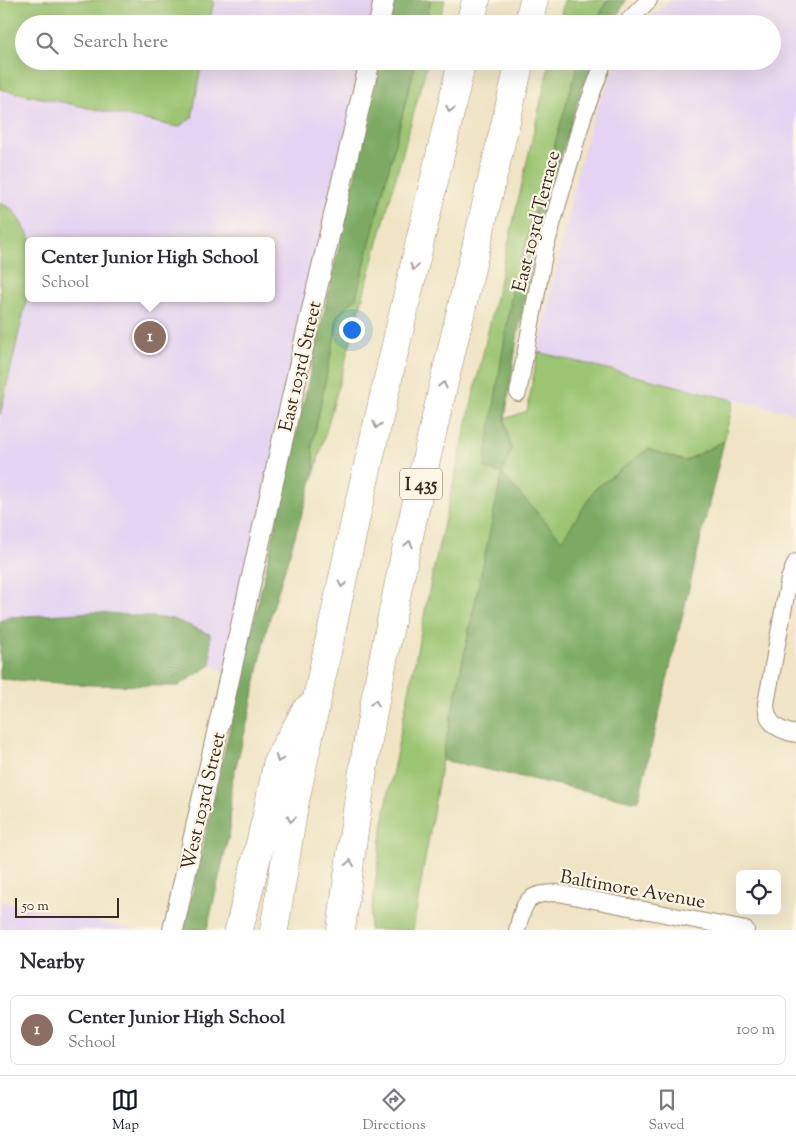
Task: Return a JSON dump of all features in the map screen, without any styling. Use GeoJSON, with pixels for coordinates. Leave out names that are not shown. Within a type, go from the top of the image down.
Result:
{"type":"FeatureCollection","features":[{"type":"Feature","properties":{"kind":"highway"},"geometry":{"type":"LineString","coordinates":[[472,15],[476,0]]}},
{"type":"Feature","properties":{"kind":"highway"},"geometry":{"type":"LineString","coordinates":[[530,15],[534,0]]}},
{"type":"Feature","properties":{"kind":"highway"},"geometry":{"type":"LineString","coordinates":[[274,930],[294,806],[357,512],[460,70]]}},
{"type":"Feature","properties":{"kind":"highway","name":"I 435"},"geometry":{"type":"LineString","coordinates":[[347,924],[358,804],[376,697],[450,355],[518,70]]}},
{"type":"Feature","properties":{"kind":"highway"},"geometry":{"type":"LineString","coordinates":[[239,930],[278,760],[320,686]]}},
{"type":"Feature","properties":{"kind":"street"},"geometry":{"type":"LineString","coordinates":[[381,15],[384,0]]}},
{"type":"Feature","properties":{"kind":"street"},"geometry":{"type":"LineString","coordinates":[[634,15],[649,0]]}},
{"type":"Feature","properties":{"kind":"street","name":"East 103rd Street"},"geometry":{"type":"LineString","coordinates":[[231,672],[304,344],[368,70]]}},
{"type":"Feature","properties":{"kind":"street","name":"East 103rd Terrace"},"geometry":{"type":"LineString","coordinates":[[518,393],[546,249],[583,117],[601,70]]}},
{"type":"Feature","properties":{"kind":"street"},"geometry":{"type":"LineString","coordinates":[[796,562],[788,579],[766,704],[766,714],[772,724],[796,734]]}},
{"type":"Feature","properties":{"kind":"street","name":"West 103rd Street"},"geometry":{"type":"LineString","coordinates":[[172,930],[231,672]]}},
{"type":"Feature","properties":{"kind":"street","name":"Baltimore Avenue"},"geometry":{"type":"LineString","coordinates":[[517,930],[524,906],[534,897],[543,893],[558,893],[746,930]]}},
{"type":"Feature","properties":{"kind":"shaded area"},"geometry":{"type":"Polygon","coordinates":[[[0,0],[378,0],[375,15],[15,15],[15,70],[362,70],[224,672],[211,665],[210,634],[96,612],[10,617],[0,621],[0,0]]]}},
{"type":"Feature","properties":{"kind":"shaded area"},"geometry":{"type":"Polygon","coordinates":[[[673,0],[796,0],[796,413],[734,400],[538,352],[576,179],[590,126],[613,70],[781,70],[781,15],[653,15],[673,0]]]}},
{"type":"Feature","properties":{"kind":"shaded area"},"geometry":{"type":"Polygon","coordinates":[[[0,901],[137,930],[0,930],[0,901]]]}},
{"type":"Feature","properties":{"kind":"green space"},"geometry":{"type":"Polygon","coordinates":[[[0,0],[214,0],[211,15],[15,15],[15,70],[200,70],[192,118],[178,127],[0,89],[0,0]]]}},
{"type":"Feature","properties":{"kind":"green space"},"geometry":{"type":"Polygon","coordinates":[[[395,0],[431,0],[427,15],[392,15],[395,0]]]}},
{"type":"Feature","properties":{"kind":"green space"},"geometry":{"type":"Polygon","coordinates":[[[431,0],[445,0],[441,15],[427,15],[431,0]]]}},
{"type":"Feature","properties":{"kind":"green space"},"geometry":{"type":"Polygon","coordinates":[[[564,0],[607,0],[600,15],[561,15],[564,0]]]}},
{"type":"Feature","properties":{"kind":"green space"},"geometry":{"type":"Polygon","coordinates":[[[607,0],[626,0],[618,15],[600,15],[607,0]]]}},
{"type":"Feature","properties":{"kind":"green space"},"geometry":{"type":"Polygon","coordinates":[[[379,70],[414,70],[356,298],[339,315],[312,446],[315,471],[267,627],[249,716],[231,785],[230,830],[207,930],[184,930],[379,70]]]}},
{"type":"Feature","properties":{"kind":"green space"},"geometry":{"type":"Polygon","coordinates":[[[414,70],[426,70],[315,471],[312,447],[339,314],[356,298],[414,70]]]}},
{"type":"Feature","properties":{"kind":"green space"},"geometry":{"type":"Polygon","coordinates":[[[548,70],[576,70],[513,287],[485,468],[511,449],[505,419],[527,411],[538,352],[734,400],[724,441],[685,461],[596,488],[562,541],[502,474],[442,760],[413,930],[369,930],[385,810],[432,576],[548,70]]]}},
{"type":"Feature","properties":{"kind":"green space"},"geometry":{"type":"Polygon","coordinates":[[[576,70],[590,70],[582,87],[544,212],[518,332],[505,419],[511,449],[502,474],[484,468],[513,287],[576,70]]]}},
{"type":"Feature","properties":{"kind":"green space"},"geometry":{"type":"Polygon","coordinates":[[[0,203],[12,209],[30,237],[25,237],[26,302],[0,415],[0,203]]]}},
{"type":"Feature","properties":{"kind":"green space"},"geometry":{"type":"Polygon","coordinates":[[[724,441],[638,802],[442,760],[502,474],[562,540],[596,488],[648,449],[685,461],[724,441]]]}},
{"type":"Feature","properties":{"kind":"green space"},"geometry":{"type":"Polygon","coordinates":[[[96,612],[173,619],[210,634],[211,665],[178,686],[91,685],[0,679],[0,621],[10,617],[96,612]]]}},
{"type":"Feature","properties":{"kind":"place","name":"Center Junior High School"},"geometry":{"type":"Point","coordinates":[150,337]}}]}
